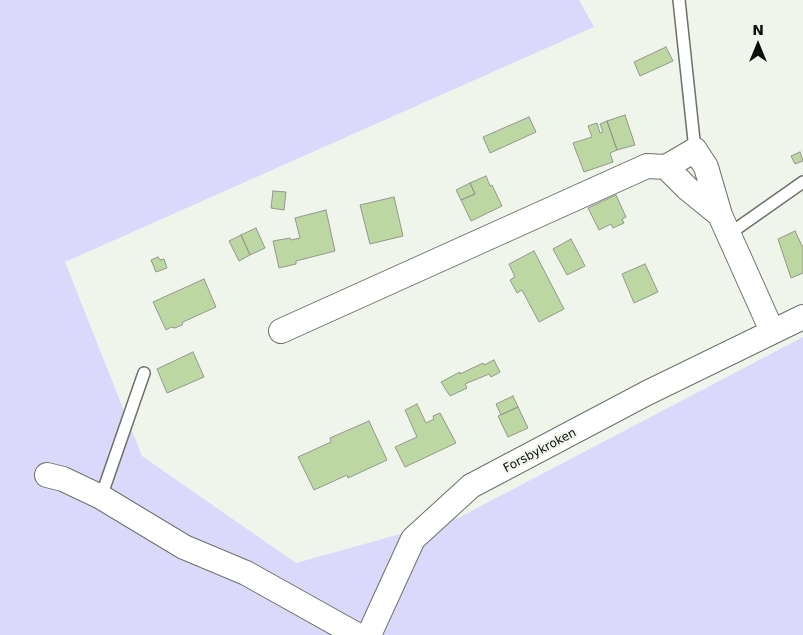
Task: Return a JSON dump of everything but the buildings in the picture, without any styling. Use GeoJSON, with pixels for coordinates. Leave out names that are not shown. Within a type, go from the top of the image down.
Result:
{"type":"FeatureCollection","features":[{"type":"Feature","properties":{"kind":"street"},"geometry":{"type":"LineString","coordinates":[[281,330],[646,166],[666,167],[696,150],[706,167],[725,225],[772,331]]}},
{"type":"Feature","properties":{"kind":"street"},"geometry":{"type":"LineString","coordinates":[[666,167],[725,225]]}},
{"type":"Feature","properties":{"kind":"street","name":"Forsbykroken"},"geometry":{"type":"LineString","coordinates":[[369,635],[413,539],[472,486],[647,394],[803,317]]}},
{"type":"Feature","properties":{"kind":"street"},"geometry":{"type":"LineString","coordinates":[[47,475],[63,479],[101,497],[184,547],[246,573],[357,635]]}},
{"type":"Feature","properties":{"kind":"lane"},"geometry":{"type":"LineString","coordinates":[[679,0],[696,150]]}},
{"type":"Feature","properties":{"kind":"lane"},"geometry":{"type":"LineString","coordinates":[[725,225],[803,182]]}},
{"type":"Feature","properties":{"kind":"lane"},"geometry":{"type":"LineString","coordinates":[[101,497],[144,373]]}},
{"type":"Feature","properties":{"kind":"shaded area"},"geometry":{"type":"Polygon","coordinates":[[[0,0],[579,0],[594,27],[65,262],[142,456],[296,563],[458,518],[803,337],[803,635],[0,635],[0,0]]]}}]}
